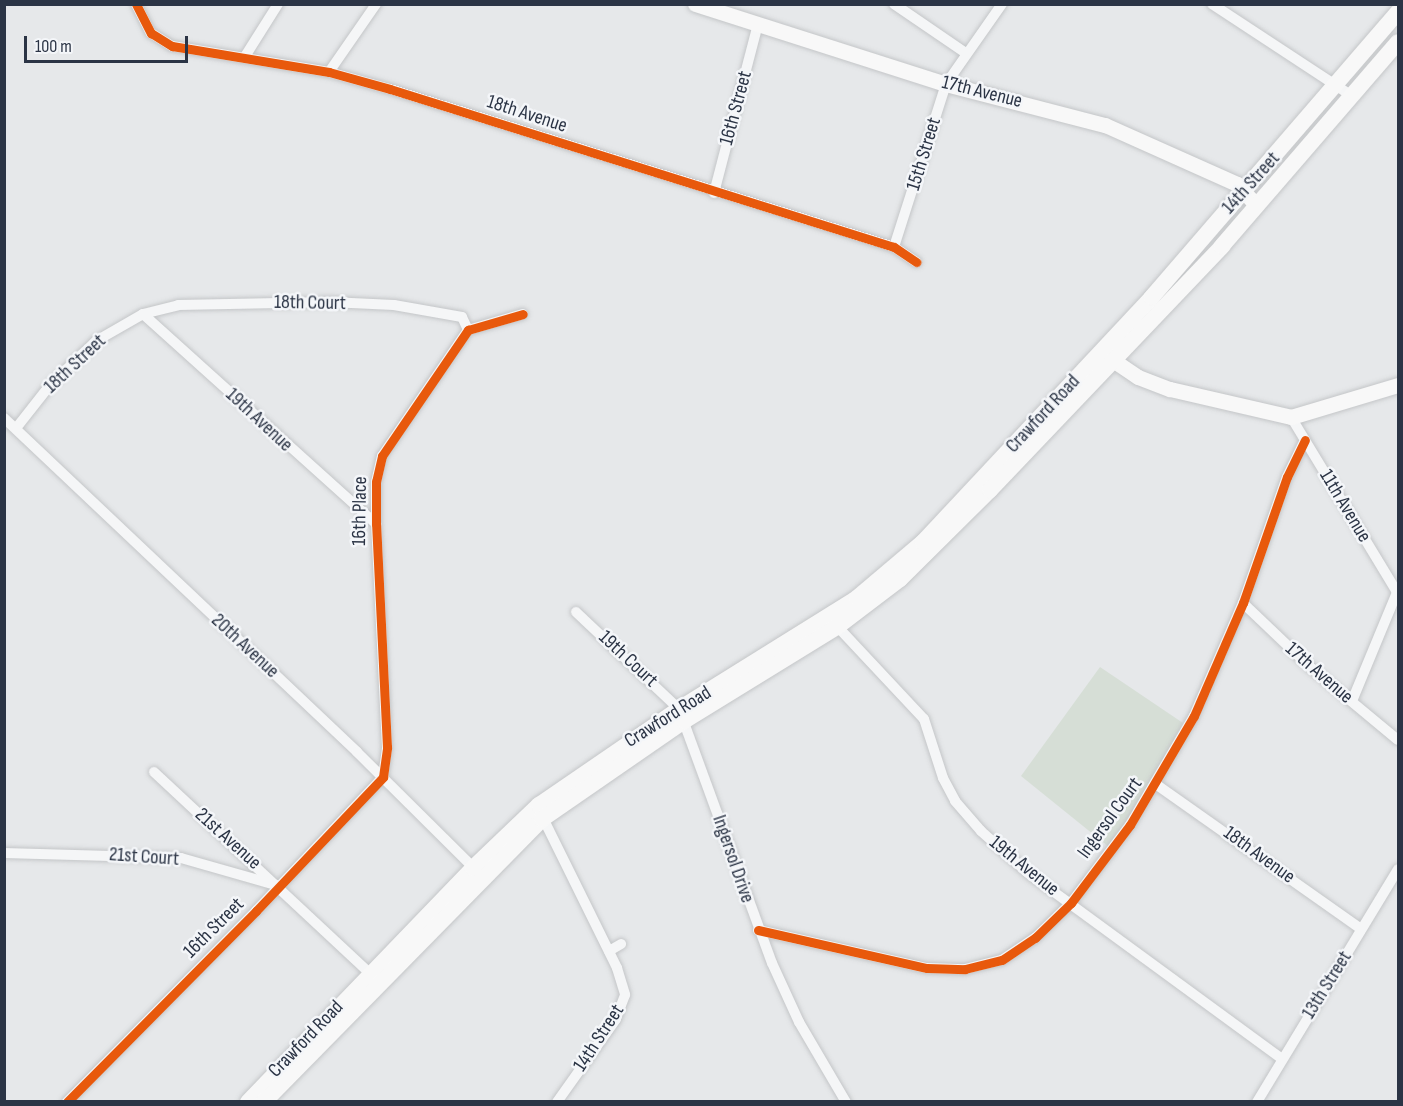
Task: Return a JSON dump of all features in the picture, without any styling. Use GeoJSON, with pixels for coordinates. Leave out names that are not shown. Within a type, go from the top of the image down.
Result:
{"type":"FeatureCollection","features":[{"type":"Feature","properties":{"kind":"main road","name":"14th Street"},"geometry":{"type":"LineString","coordinates":[[1107,357],[1243,190],[1398,12]]}},
{"type":"Feature","properties":{"kind":"main road","name":"14th Street"},"geometry":{"type":"LineString","coordinates":[[1107,357],[1256,205],[1398,42]]}},
{"type":"Feature","properties":{"kind":"main road","name":"Crawford Road"},"geometry":{"type":"LineString","coordinates":[[248,1101],[541,812],[682,715],[900,579],[942,539],[1107,357]]}},
{"type":"Feature","properties":{"kind":"main road","name":"Crawford Road"},"geometry":{"type":"LineString","coordinates":[[264,1101],[374,978]]}},
{"type":"Feature","properties":{"kind":"street","name":"18th Avenue"},"geometry":{"type":"LineString","coordinates":[[136,4],[161,42],[329,72],[894,247],[916,262]]}},
{"type":"Feature","properties":{"kind":"street"},"geometry":{"type":"LineString","coordinates":[[244,58],[278,4]]}},
{"type":"Feature","properties":{"kind":"street"},"geometry":{"type":"LineString","coordinates":[[329,72],[376,4]]}},
{"type":"Feature","properties":{"kind":"street","name":"17th Avenue"},"geometry":{"type":"LineString","coordinates":[[695,4],[946,84],[1114,129],[1178,155],[1243,190],[1256,205]]}},
{"type":"Feature","properties":{"kind":"street"},"geometry":{"type":"LineString","coordinates":[[894,4],[967,54]]}},
{"type":"Feature","properties":{"kind":"street","name":"15th Street"},"geometry":{"type":"LineString","coordinates":[[894,247],[946,84],[1002,4]]}},
{"type":"Feature","properties":{"kind":"street"},"geometry":{"type":"LineString","coordinates":[[1212,4],[1352,96]]}},
{"type":"Feature","properties":{"kind":"street","name":"16th Street"},"geometry":{"type":"LineString","coordinates":[[714,193],[758,24]]}},
{"type":"Feature","properties":{"kind":"street","name":"18th Court"},"geometry":{"type":"LineString","coordinates":[[143,314],[202,303],[330,302],[448,312],[462,317],[468,330]]}},
{"type":"Feature","properties":{"kind":"street","name":"18th Street"},"geometry":{"type":"LineString","coordinates":[[17,427],[50,385],[96,341],[143,314]]}},
{"type":"Feature","properties":{"kind":"street","name":"19th Avenue"},"geometry":{"type":"LineString","coordinates":[[143,314],[376,524]]}},
{"type":"Feature","properties":{"kind":"street"},"geometry":{"type":"LineString","coordinates":[[468,330],[523,314]]}},
{"type":"Feature","properties":{"kind":"street","name":"16th Place"},"geometry":{"type":"LineString","coordinates":[[383,777],[387,747],[376,482],[382,456],[468,330]]}},
{"type":"Feature","properties":{"kind":"street"},"geometry":{"type":"LineString","coordinates":[[1107,357],[1170,389],[1291,417],[1398,386]]}},
{"type":"Feature","properties":{"kind":"street","name":"11th Avenue"},"geometry":{"type":"LineString","coordinates":[[1291,417],[1398,592]]}},
{"type":"Feature","properties":{"kind":"street","name":"20th Avenue"},"geometry":{"type":"LineString","coordinates":[[4,418],[17,427],[383,777],[478,872]]}},
{"type":"Feature","properties":{"kind":"street","name":"Ingersol Court"},"geometry":{"type":"LineString","coordinates":[[758,930],[927,968],[965,969],[1002,960],[1035,938],[1071,903],[1156,785],[1194,716],[1243,603],[1278,502],[1305,440]]}},
{"type":"Feature","properties":{"kind":"street"},"geometry":{"type":"LineString","coordinates":[[1352,701],[1398,592]]}},
{"type":"Feature","properties":{"kind":"street","name":"17th Avenue"},"geometry":{"type":"LineString","coordinates":[[1243,603],[1398,740]]}},
{"type":"Feature","properties":{"kind":"street","name":"19th Court"},"geometry":{"type":"LineString","coordinates":[[576,612],[682,715]]}},
{"type":"Feature","properties":{"kind":"street","name":"19th Avenue"},"geometry":{"type":"LineString","coordinates":[[833,622],[924,719],[943,778],[955,801],[981,831],[1028,873],[1282,1059]]}},
{"type":"Feature","properties":{"kind":"street","name":"Ingersol Drive"},"geometry":{"type":"LineString","coordinates":[[682,715],[758,930],[800,1022],[846,1101]]}},
{"type":"Feature","properties":{"kind":"street","name":"21st Avenue"},"geometry":{"type":"LineString","coordinates":[[154,772],[280,886],[374,978]]}},
{"type":"Feature","properties":{"kind":"street","name":"16th Street"},"geometry":{"type":"LineString","coordinates":[[67,1101],[280,886],[383,777]]}},
{"type":"Feature","properties":{"kind":"street","name":"18th Avenue"},"geometry":{"type":"LineString","coordinates":[[1156,785],[1360,928]]}},
{"type":"Feature","properties":{"kind":"street"},"geometry":{"type":"LineString","coordinates":[[541,812],[609,951],[621,944]]}},
{"type":"Feature","properties":{"kind":"street","name":"21st Court"},"geometry":{"type":"LineString","coordinates":[[4,853],[181,858],[280,886]]}},
{"type":"Feature","properties":{"kind":"street","name":"13th Street"},"geometry":{"type":"LineString","coordinates":[[1257,1101],[1360,928],[1398,869]]}},
{"type":"Feature","properties":{"kind":"street","name":"14th Street"},"geometry":{"type":"LineString","coordinates":[[557,1101],[622,1008],[623,981],[609,951]]}},
{"type":"Feature","properties":{"kind":"shaded area"},"geometry":{"type":"Polygon","coordinates":[[[1100,667],[1183,723],[1151,784],[1109,847],[1021,776],[1100,667]]]}},
{"type":"Feature","properties":{"kind":"cycle path"},"geometry":{"type":"LineString","coordinates":[[136,4],[151,33],[172,46],[329,72],[390,89],[894,247],[916,262]]}},
{"type":"Feature","properties":{"kind":"cycle path"},"geometry":{"type":"LineString","coordinates":[[67,1102],[256,911],[383,777],[387,747],[376,524],[376,482],[382,456],[468,330],[523,314]]}},
{"type":"Feature","properties":{"kind":"cycle path"},"geometry":{"type":"LineString","coordinates":[[758,930],[927,968],[965,969],[1002,960],[1035,938],[1071,903],[1130,825],[1194,716],[1243,603],[1287,477],[1305,440]]}}]}
